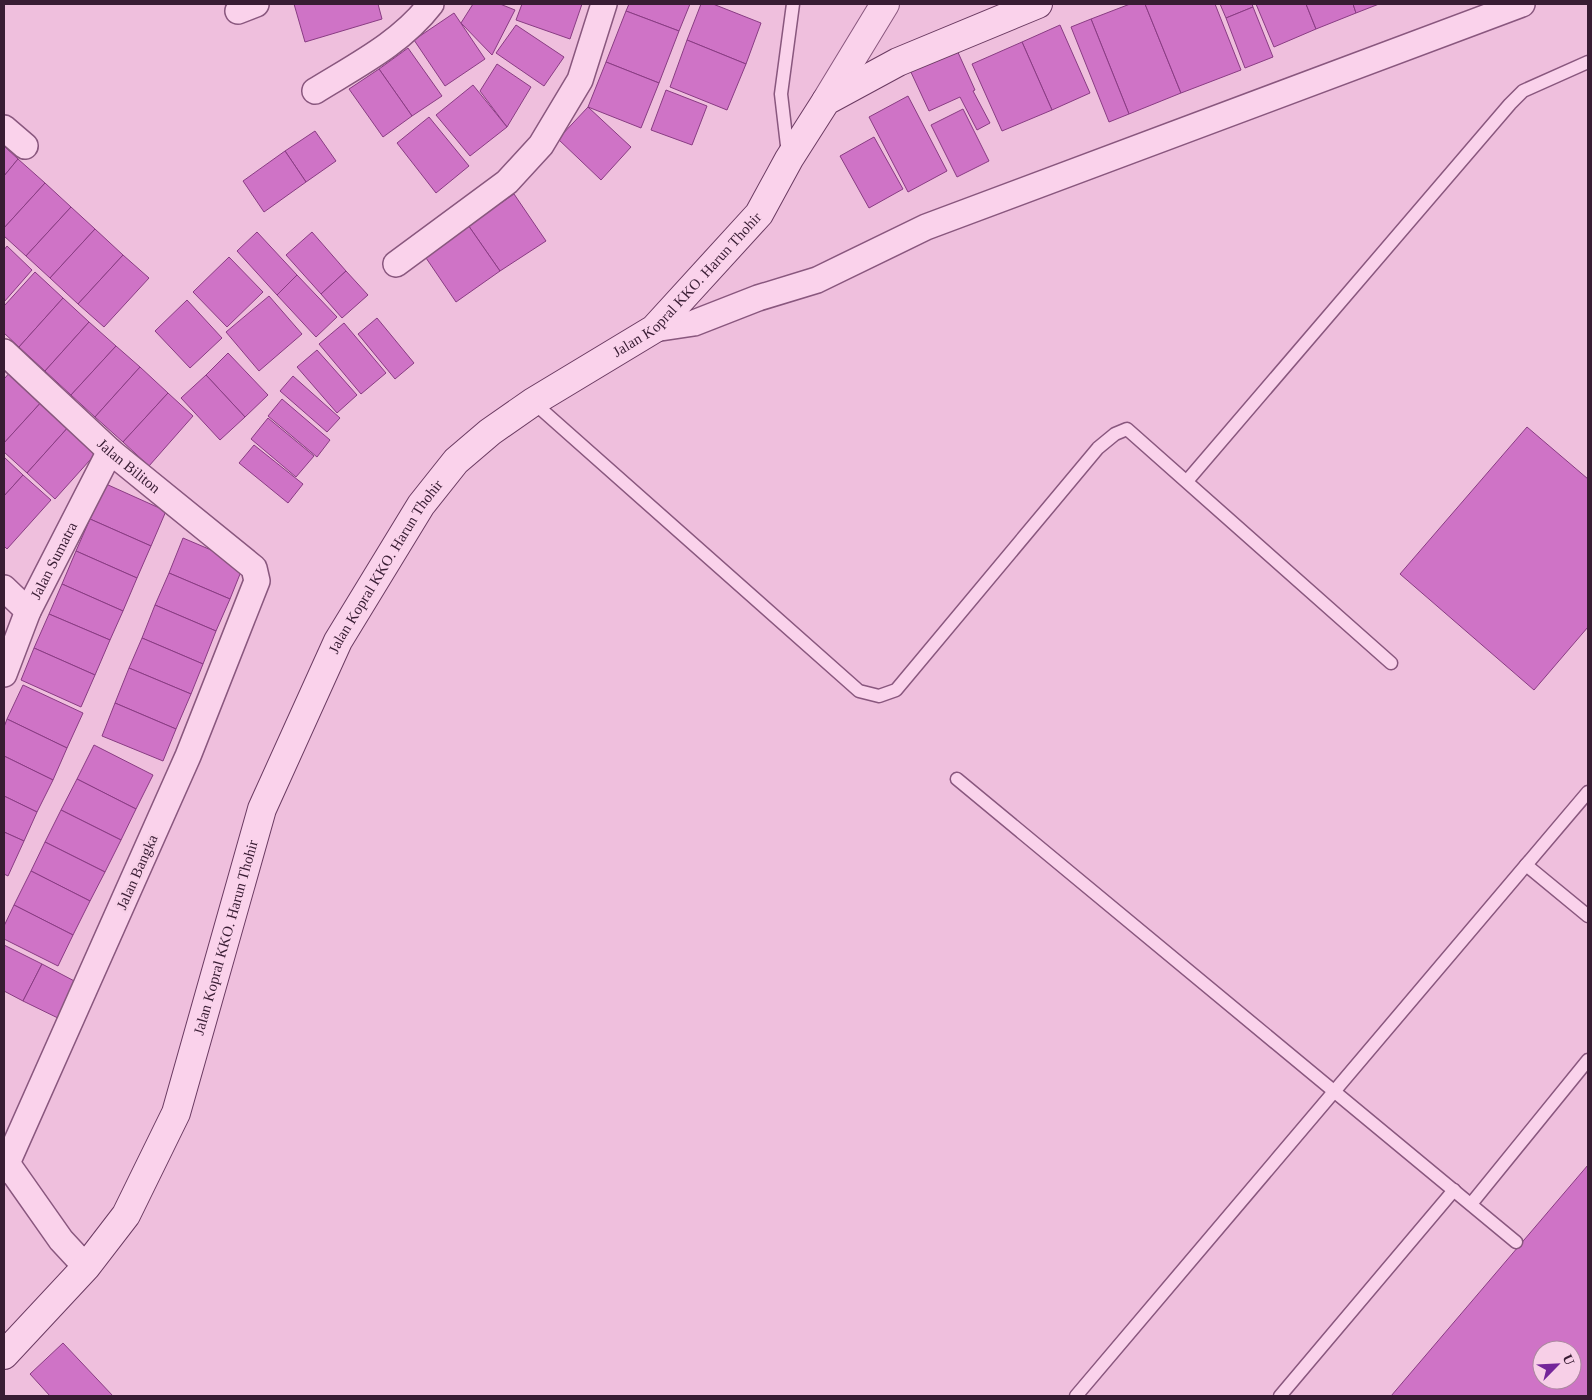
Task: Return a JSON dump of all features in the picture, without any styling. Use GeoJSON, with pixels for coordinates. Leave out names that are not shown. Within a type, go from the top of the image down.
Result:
{"type":"FeatureCollection","features":[{"type":"Feature","properties":{"kind":"main road"},"geometry":{"type":"LineString","coordinates":[[826,101],[884,4]]}},
{"type":"Feature","properties":{"kind":"main road","name":"Jalan Kopral KKO. Harun Thohir"},"geometry":{"type":"LineString","coordinates":[[4,1355],[86,1267],[126,1215],[176,1113],[262,809],[338,641],[421,505],[456,461],[490,432],[533,402],[654,329],[760,214],[789,159],[826,101],[898,62],[1038,4]]}},
{"type":"Feature","properties":{"kind":"street"},"geometry":{"type":"LineString","coordinates":[[315,91],[390,45],[416,23],[431,4]]}},
{"type":"Feature","properties":{"kind":"street"},"geometry":{"type":"LineString","coordinates":[[396,264],[507,182],[541,145],[580,80],[604,4]]}},
{"type":"Feature","properties":{"kind":"street"},"geometry":{"type":"LineString","coordinates":[[654,329],[694,322],[758,298],[817,280],[926,227],[1522,4]]}},
{"type":"Feature","properties":{"kind":"street"},"geometry":{"type":"LineString","coordinates":[[4,128],[25,146]]}},
{"type":"Feature","properties":{"kind":"street","name":"Jalan Biliton"},"geometry":{"type":"LineString","coordinates":[[4,352],[110,451],[195,518],[254,568],[257,574]]}},
{"type":"Feature","properties":{"kind":"street","name":"Jalan Sumatra"},"geometry":{"type":"LineString","coordinates":[[4,674],[28,611],[110,451]]}},
{"type":"Feature","properties":{"kind":"street","name":"Jalan Bangka"},"geometry":{"type":"LineString","coordinates":[[5,1165],[188,756],[258,581],[257,574]]}},
{"type":"Feature","properties":{"kind":"street"},"geometry":{"type":"LineString","coordinates":[[4,588],[28,611]]}},
{"type":"Feature","properties":{"kind":"street"},"geometry":{"type":"LineString","coordinates":[[5,1165],[61,1240],[86,1267]]}},
{"type":"Feature","properties":{"kind":"lane"},"geometry":{"type":"LineString","coordinates":[[789,159],[781,94],[793,4]]}},
{"type":"Feature","properties":{"kind":"lane"},"geometry":{"type":"LineString","coordinates":[[1186,481],[1510,104],[1523,91],[1588,62]]}},
{"type":"Feature","properties":{"kind":"lane"},"geometry":{"type":"LineString","coordinates":[[533,402],[859,691],[880,696],[896,690],[1098,448],[1115,434],[1127,428],[1391,663]]}},
{"type":"Feature","properties":{"kind":"lane"},"geometry":{"type":"LineString","coordinates":[[957,780],[1516,1242]]}},
{"type":"Feature","properties":{"kind":"lane"},"geometry":{"type":"LineString","coordinates":[[1076,1396],[1588,792]]}},
{"type":"Feature","properties":{"kind":"lane"},"geometry":{"type":"LineString","coordinates":[[1526,865],[1588,916]]}},
{"type":"Feature","properties":{"kind":"lane"},"geometry":{"type":"LineString","coordinates":[[1471,1204],[1588,1060]]}},
{"type":"Feature","properties":{"kind":"lane"},"geometry":{"type":"LineString","coordinates":[[1280,1396],[1454,1190]]}},
{"type":"Feature","properties":{"kind":"building"},"geometry":{"type":"Polygon","coordinates":[[[294,4],[378,4],[382,19],[305,42],[294,4]]]}},
{"type":"Feature","properties":{"kind":"building"},"geometry":{"type":"Polygon","coordinates":[[[473,4],[500,4],[515,10],[492,55],[461,23],[473,4]]]}},
{"type":"Feature","properties":{"kind":"building"},"geometry":{"type":"Polygon","coordinates":[[[522,4],[582,4],[570,39],[516,20],[522,4]]]}},
{"type":"Feature","properties":{"kind":"building"},"geometry":{"type":"Polygon","coordinates":[[[629,4],[690,4],[679,31],[626,11],[629,4]]]}},
{"type":"Feature","properties":{"kind":"building"},"geometry":{"type":"Polygon","coordinates":[[[701,4],[713,4],[761,23],[746,64],[687,40],[701,4]]]}},
{"type":"Feature","properties":{"kind":"building"},"geometry":{"type":"Polygon","coordinates":[[[1130,4],[1145,4],[1181,93],[1129,114],[1091,19],[1130,4]]]}},
{"type":"Feature","properties":{"kind":"building"},"geometry":{"type":"Polygon","coordinates":[[[1145,4],[1215,4],[1241,70],[1181,93],[1145,4]]]}},
{"type":"Feature","properties":{"kind":"building"},"geometry":{"type":"Polygon","coordinates":[[[1220,4],[1252,4],[1253,7],[1226,18],[1220,4]]]}},
{"type":"Feature","properties":{"kind":"building"},"geometry":{"type":"Polygon","coordinates":[[[1256,4],[1306,4],[1316,29],[1274,47],[1256,4]]]}},
{"type":"Feature","properties":{"kind":"building"},"geometry":{"type":"Polygon","coordinates":[[[1306,4],[1353,4],[1356,13],[1316,29],[1306,4]]]}},
{"type":"Feature","properties":{"kind":"building"},"geometry":{"type":"Polygon","coordinates":[[[1353,4],[1379,4],[1356,13],[1353,4]]]}},
{"type":"Feature","properties":{"kind":"building"},"geometry":{"type":"Polygon","coordinates":[[[1253,7],[1273,57],[1245,68],[1226,18],[1253,7]]]}},
{"type":"Feature","properties":{"kind":"building"},"geometry":{"type":"Polygon","coordinates":[[[626,11],[679,31],[659,83],[606,62],[626,11]]]}},
{"type":"Feature","properties":{"kind":"building"},"geometry":{"type":"Polygon","coordinates":[[[454,13],[485,59],[445,86],[414,40],[454,13]]]}},
{"type":"Feature","properties":{"kind":"building"},"geometry":{"type":"Polygon","coordinates":[[[1091,19],[1129,114],[1109,122],[1071,27],[1091,19]]]}},
{"type":"Feature","properties":{"kind":"building"},"geometry":{"type":"Polygon","coordinates":[[[516,25],[564,57],[544,86],[496,53],[516,25]]]}},
{"type":"Feature","properties":{"kind":"building"},"geometry":{"type":"Polygon","coordinates":[[[1060,25],[1090,93],[1052,110],[1022,42],[1060,25]]]}},
{"type":"Feature","properties":{"kind":"building"},"geometry":{"type":"Polygon","coordinates":[[[687,40],[746,64],[727,110],[670,87],[687,40]]]}},
{"type":"Feature","properties":{"kind":"building"},"geometry":{"type":"Polygon","coordinates":[[[1022,42],[1052,110],[1002,131],[972,64],[1022,42]]]}},
{"type":"Feature","properties":{"kind":"building"},"geometry":{"type":"Polygon","coordinates":[[[408,48],[442,96],[412,116],[379,69],[408,48]]]}},
{"type":"Feature","properties":{"kind":"building"},"geometry":{"type":"Polygon","coordinates":[[[956,48],[975,90],[973,91],[990,123],[977,130],[960,97],[929,111],[909,68],[956,48]]]}},
{"type":"Feature","properties":{"kind":"building"},"geometry":{"type":"Polygon","coordinates":[[[606,62],[659,83],[641,128],[588,107],[606,62]]]}},
{"type":"Feature","properties":{"kind":"building"},"geometry":{"type":"Polygon","coordinates":[[[497,64],[531,87],[507,127],[480,91],[497,64]]]}},
{"type":"Feature","properties":{"kind":"building"},"geometry":{"type":"Polygon","coordinates":[[[379,69],[412,116],[383,137],[349,89],[379,69]]]}},
{"type":"Feature","properties":{"kind":"building"},"geometry":{"type":"Polygon","coordinates":[[[473,85],[507,127],[470,156],[436,115],[473,85]]]}},
{"type":"Feature","properties":{"kind":"building"},"geometry":{"type":"Polygon","coordinates":[[[666,90],[707,106],[692,145],[651,130],[666,90]]]}},
{"type":"Feature","properties":{"kind":"building"},"geometry":{"type":"Polygon","coordinates":[[[908,96],[947,171],[908,192],[869,117],[908,96]]]}},
{"type":"Feature","properties":{"kind":"building"},"geometry":{"type":"Polygon","coordinates":[[[588,107],[631,147],[601,180],[558,139],[588,107]]]}},
{"type":"Feature","properties":{"kind":"building"},"geometry":{"type":"Polygon","coordinates":[[[963,109],[989,161],[957,177],[931,125],[963,109]]]}},
{"type":"Feature","properties":{"kind":"building"},"geometry":{"type":"Polygon","coordinates":[[[429,117],[469,166],[436,193],[397,143],[429,117]]]}},
{"type":"Feature","properties":{"kind":"building"},"geometry":{"type":"Polygon","coordinates":[[[315,131],[336,161],[306,182],[285,151],[315,131]]]}},
{"type":"Feature","properties":{"kind":"building"},"geometry":{"type":"Polygon","coordinates":[[[874,137],[903,189],[869,208],[840,156],[874,137]]]}},
{"type":"Feature","properties":{"kind":"building"},"geometry":{"type":"Polygon","coordinates":[[[4,146],[18,159],[4,176],[4,146]]]}},
{"type":"Feature","properties":{"kind":"building"},"geometry":{"type":"Polygon","coordinates":[[[285,151],[306,182],[264,212],[243,181],[285,151]]]}},
{"type":"Feature","properties":{"kind":"building"},"geometry":{"type":"Polygon","coordinates":[[[18,159],[45,183],[4,228],[4,176],[18,159]]]}},
{"type":"Feature","properties":{"kind":"building"},"geometry":{"type":"Polygon","coordinates":[[[45,183],[71,207],[26,256],[4,236],[4,228],[45,183]]]}},
{"type":"Feature","properties":{"kind":"building"},"geometry":{"type":"Polygon","coordinates":[[[514,194],[546,241],[500,271],[468,225],[514,194]]]}},
{"type":"Feature","properties":{"kind":"building"},"geometry":{"type":"Polygon","coordinates":[[[71,207],[95,229],[50,278],[26,256],[71,207]]]}},
{"type":"Feature","properties":{"kind":"building"},"geometry":{"type":"Polygon","coordinates":[[[468,225],[500,271],[456,302],[424,255],[468,225]]]}},
{"type":"Feature","properties":{"kind":"building"},"geometry":{"type":"Polygon","coordinates":[[[95,229],[123,255],[78,304],[50,278],[95,229]]]}},
{"type":"Feature","properties":{"kind":"building"},"geometry":{"type":"Polygon","coordinates":[[[257,232],[297,275],[277,295],[237,251],[257,232]]]}},
{"type":"Feature","properties":{"kind":"building"},"geometry":{"type":"Polygon","coordinates":[[[312,232],[346,271],[321,294],[286,255],[312,232]]]}},
{"type":"Feature","properties":{"kind":"building"},"geometry":{"type":"Polygon","coordinates":[[[7,246],[32,270],[4,302],[4,250],[7,246]]]}},
{"type":"Feature","properties":{"kind":"building"},"geometry":{"type":"Polygon","coordinates":[[[123,255],[149,278],[104,327],[78,304],[123,255]]]}},
{"type":"Feature","properties":{"kind":"building"},"geometry":{"type":"Polygon","coordinates":[[[229,257],[263,292],[227,327],[193,292],[229,257]]]}},
{"type":"Feature","properties":{"kind":"building"},"geometry":{"type":"Polygon","coordinates":[[[346,271],[368,295],[342,318],[321,294],[346,271]]]}},
{"type":"Feature","properties":{"kind":"building"},"geometry":{"type":"Polygon","coordinates":[[[35,272],[63,298],[19,347],[4,333],[4,306],[35,272]]]}},
{"type":"Feature","properties":{"kind":"building"},"geometry":{"type":"Polygon","coordinates":[[[297,275],[337,317],[316,337],[277,295],[297,275]]]}},
{"type":"Feature","properties":{"kind":"building"},"geometry":{"type":"Polygon","coordinates":[[[269,296],[302,334],[259,371],[226,332],[269,296]]]}},
{"type":"Feature","properties":{"kind":"building"},"geometry":{"type":"Polygon","coordinates":[[[63,298],[89,322],[45,371],[19,347],[63,298]]]}},
{"type":"Feature","properties":{"kind":"building"},"geometry":{"type":"Polygon","coordinates":[[[187,300],[222,338],[190,368],[155,331],[187,300]]]}},
{"type":"Feature","properties":{"kind":"building"},"geometry":{"type":"Polygon","coordinates":[[[377,318],[414,363],[395,379],[358,334],[377,318]]]}},
{"type":"Feature","properties":{"kind":"building"},"geometry":{"type":"Polygon","coordinates":[[[89,322],[116,346],[71,395],[45,371],[89,322]]]}},
{"type":"Feature","properties":{"kind":"building"},"geometry":{"type":"Polygon","coordinates":[[[344,323],[386,373],[361,394],[319,344],[344,323]]]}},
{"type":"Feature","properties":{"kind":"building"},"geometry":{"type":"Polygon","coordinates":[[[116,346],[140,367],[95,417],[71,395],[116,346]]]}},
{"type":"Feature","properties":{"kind":"building"},"geometry":{"type":"Polygon","coordinates":[[[317,350],[357,395],[337,413],[297,367],[317,350]]]}},
{"type":"Feature","properties":{"kind":"building"},"geometry":{"type":"Polygon","coordinates":[[[228,353],[268,395],[245,417],[206,375],[228,353]]]}},
{"type":"Feature","properties":{"kind":"building"},"geometry":{"type":"Polygon","coordinates":[[[140,367],[168,393],[123,442],[95,417],[140,367]]]}},
{"type":"Feature","properties":{"kind":"building"},"geometry":{"type":"Polygon","coordinates":[[[12,370],[44,399],[4,443],[4,379],[12,370]]]}},
{"type":"Feature","properties":{"kind":"building"},"geometry":{"type":"Polygon","coordinates":[[[206,375],[245,417],[220,440],[181,398],[206,375]]]}},
{"type":"Feature","properties":{"kind":"building"},"geometry":{"type":"Polygon","coordinates":[[[293,376],[340,418],[327,432],[280,391],[293,376]]]}},
{"type":"Feature","properties":{"kind":"building"},"geometry":{"type":"Polygon","coordinates":[[[168,393],[193,416],[149,466],[123,442],[168,393]]]}},
{"type":"Feature","properties":{"kind":"building"},"geometry":{"type":"Polygon","coordinates":[[[44,399],[71,424],[27,473],[4,452],[4,443],[44,399]]]}},
{"type":"Feature","properties":{"kind":"building"},"geometry":{"type":"Polygon","coordinates":[[[282,399],[330,440],[317,457],[268,416],[282,399]]]}},
{"type":"Feature","properties":{"kind":"building"},"geometry":{"type":"Polygon","coordinates":[[[268,418],[314,456],[296,477],[251,439],[268,418]]]}},
{"type":"Feature","properties":{"kind":"building"},"geometry":{"type":"Polygon","coordinates":[[[71,424],[99,450],[55,499],[27,473],[71,424]]]}},
{"type":"Feature","properties":{"kind":"building"},"geometry":{"type":"Polygon","coordinates":[[[1527,427],[1588,479],[1588,627],[1534,690],[1400,574],[1527,427]]]}},
{"type":"Feature","properties":{"kind":"building"},"geometry":{"type":"Polygon","coordinates":[[[254,445],[303,484],[288,503],[239,463],[254,445]]]}},
{"type":"Feature","properties":{"kind":"building"},"geometry":{"type":"Polygon","coordinates":[[[4,457],[23,475],[4,496],[4,457]]]}},
{"type":"Feature","properties":{"kind":"building"},"geometry":{"type":"Polygon","coordinates":[[[23,475],[51,500],[7,549],[4,546],[4,496],[23,475]]]}},
{"type":"Feature","properties":{"kind":"building"},"geometry":{"type":"Polygon","coordinates":[[[106,484],[166,511],[151,546],[90,519],[106,484]]]}},
{"type":"Feature","properties":{"kind":"building"},"geometry":{"type":"Polygon","coordinates":[[[90,519],[151,546],[137,578],[76,551],[90,519]]]}},
{"type":"Feature","properties":{"kind":"building"},"geometry":{"type":"Polygon","coordinates":[[[183,538],[244,564],[230,599],[169,573],[183,538]]]}},
{"type":"Feature","properties":{"kind":"building"},"geometry":{"type":"Polygon","coordinates":[[[76,551],[137,578],[123,611],[62,584],[76,551]]]}},
{"type":"Feature","properties":{"kind":"building"},"geometry":{"type":"Polygon","coordinates":[[[169,573],[230,599],[216,631],[155,605],[169,573]]]}},
{"type":"Feature","properties":{"kind":"building"},"geometry":{"type":"Polygon","coordinates":[[[62,584],[123,611],[110,640],[49,614],[62,584]]]}},
{"type":"Feature","properties":{"kind":"building"},"geometry":{"type":"Polygon","coordinates":[[[155,605],[216,631],[203,664],[142,638],[155,605]]]}},
{"type":"Feature","properties":{"kind":"building"},"geometry":{"type":"Polygon","coordinates":[[[49,614],[110,640],[95,675],[34,648],[49,614]]]}},
{"type":"Feature","properties":{"kind":"building"},"geometry":{"type":"Polygon","coordinates":[[[142,638],[203,664],[191,694],[129,668],[142,638]]]}},
{"type":"Feature","properties":{"kind":"building"},"geometry":{"type":"Polygon","coordinates":[[[34,648],[95,675],[81,707],[21,680],[34,648]]]}},
{"type":"Feature","properties":{"kind":"building"},"geometry":{"type":"Polygon","coordinates":[[[129,668],[191,694],[176,729],[115,703],[129,668]]]}},
{"type":"Feature","properties":{"kind":"building"},"geometry":{"type":"Polygon","coordinates":[[[23,685],[83,713],[67,748],[7,719],[23,685]]]}},
{"type":"Feature","properties":{"kind":"building"},"geometry":{"type":"Polygon","coordinates":[[[115,703],[176,729],[163,761],[102,736],[115,703]]]}},
{"type":"Feature","properties":{"kind":"building"},"geometry":{"type":"Polygon","coordinates":[[[7,719],[67,748],[53,780],[4,756],[4,727],[7,719]]]}},
{"type":"Feature","properties":{"kind":"building"},"geometry":{"type":"Polygon","coordinates":[[[94,745],[153,775],[136,809],[77,779],[94,745]]]}},
{"type":"Feature","properties":{"kind":"building"},"geometry":{"type":"Polygon","coordinates":[[[4,756],[53,780],[37,812],[4,796],[4,756]]]}},
{"type":"Feature","properties":{"kind":"building"},"geometry":{"type":"Polygon","coordinates":[[[77,779],[136,809],[121,840],[61,810],[77,779]]]}},
{"type":"Feature","properties":{"kind":"building"},"geometry":{"type":"Polygon","coordinates":[[[4,796],[37,812],[24,841],[4,832],[4,796]]]}},
{"type":"Feature","properties":{"kind":"building"},"geometry":{"type":"Polygon","coordinates":[[[61,810],[121,840],[105,872],[45,842],[61,810]]]}},
{"type":"Feature","properties":{"kind":"building"},"geometry":{"type":"Polygon","coordinates":[[[4,832],[24,841],[8,876],[4,874],[4,832]]]}},
{"type":"Feature","properties":{"kind":"building"},"geometry":{"type":"Polygon","coordinates":[[[45,842],[105,872],[90,901],[31,871],[45,842]]]}},
{"type":"Feature","properties":{"kind":"building"},"geometry":{"type":"Polygon","coordinates":[[[31,871],[90,901],[73,935],[14,905],[31,871]]]}},
{"type":"Feature","properties":{"kind":"building"},"geometry":{"type":"Polygon","coordinates":[[[14,905],[73,935],[58,966],[4,939],[4,926],[14,905]]]}},
{"type":"Feature","properties":{"kind":"building"},"geometry":{"type":"Polygon","coordinates":[[[4,945],[42,964],[23,1001],[4,991],[4,945]]]}},
{"type":"Feature","properties":{"kind":"building"},"geometry":{"type":"Polygon","coordinates":[[[42,964],[80,984],[62,1020],[23,1001],[42,964]]]}},
{"type":"Feature","properties":{"kind":"building"},"geometry":{"type":"Polygon","coordinates":[[[1588,1165],[1588,1396],[1391,1396],[1588,1165]]]}},
{"type":"Feature","properties":{"kind":"building"},"geometry":{"type":"Polygon","coordinates":[[[63,1343],[113,1396],[50,1396],[30,1374],[63,1343]]]}}]}
